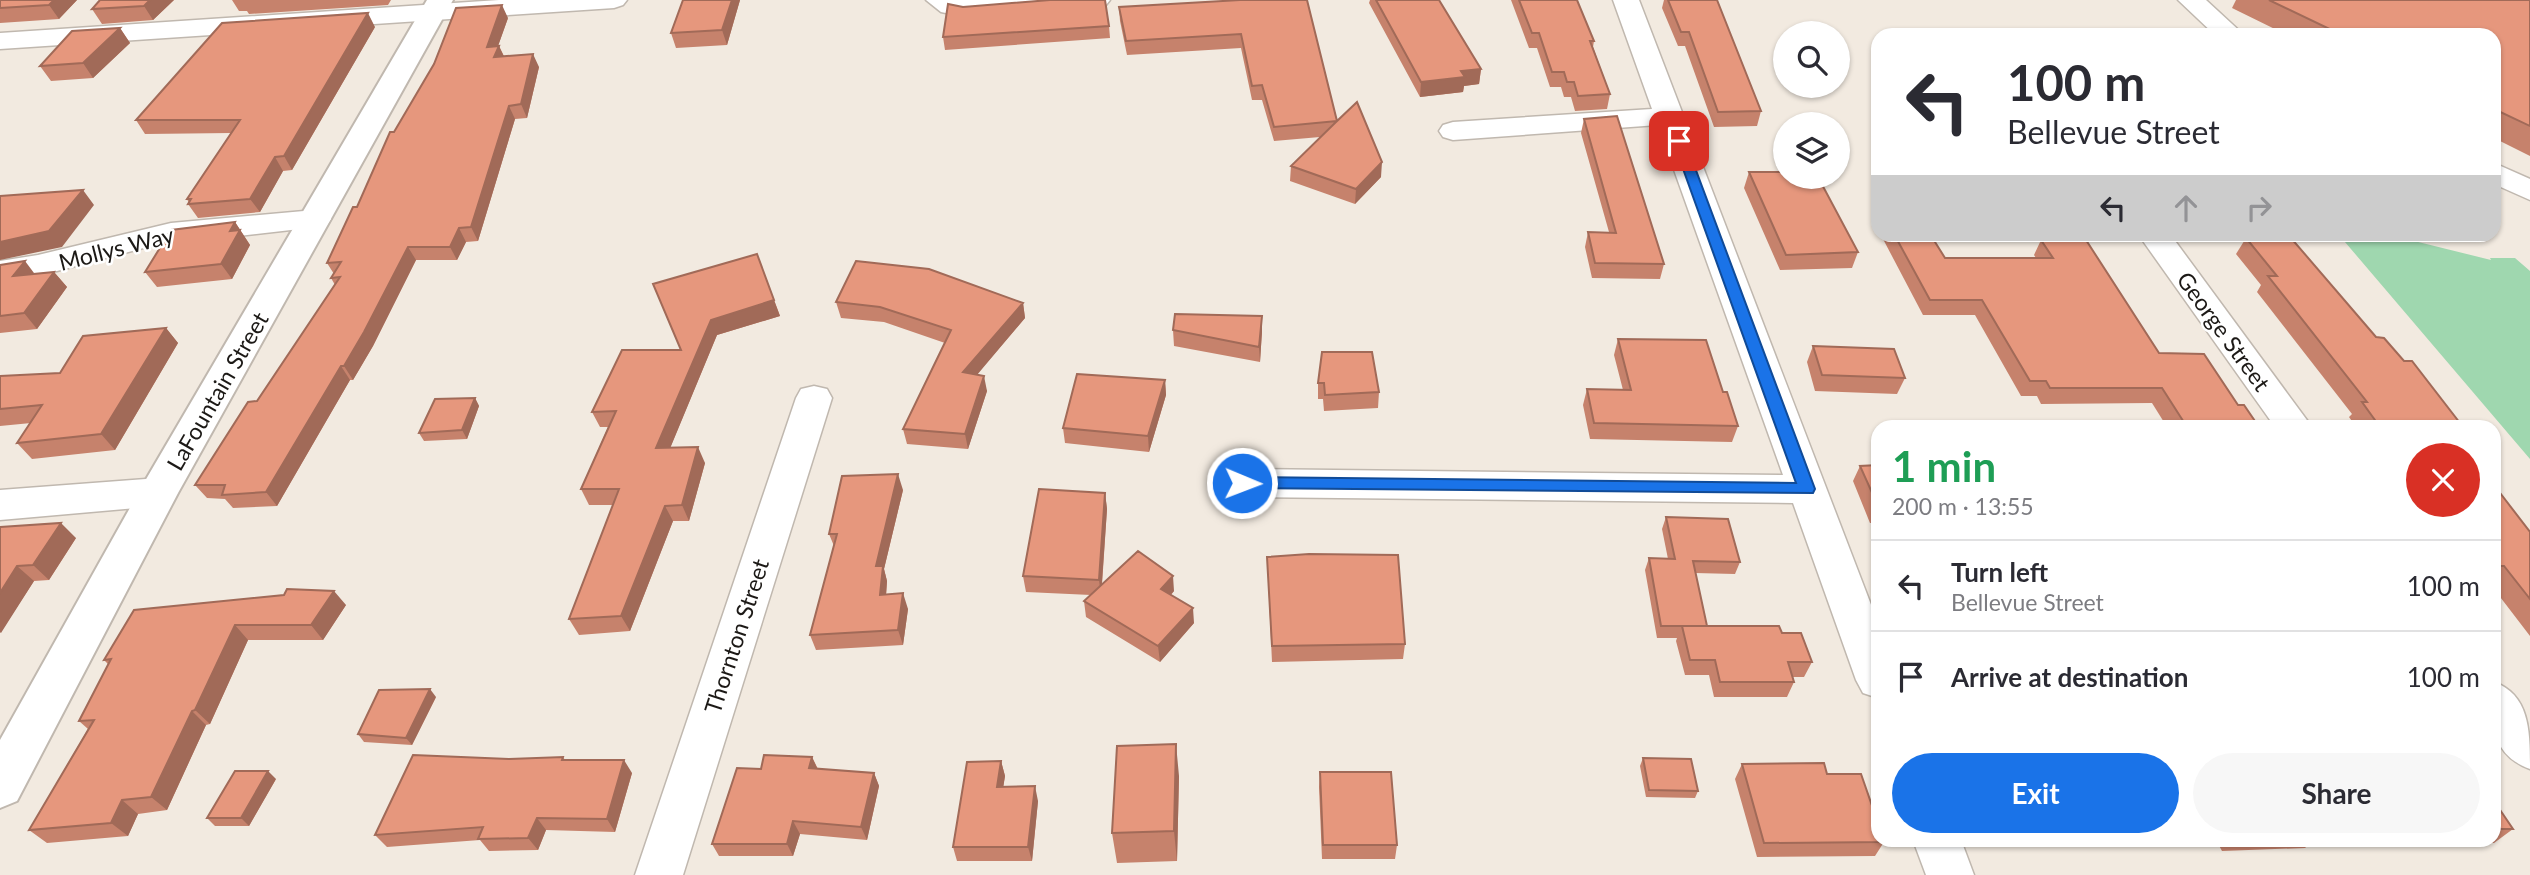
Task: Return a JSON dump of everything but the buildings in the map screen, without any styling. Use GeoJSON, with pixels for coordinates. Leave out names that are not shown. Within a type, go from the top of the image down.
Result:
{"type":"FeatureCollection","features":[{"type":"Feature","properties":{"kind":"street"},"geometry":{"type":"LineString","coordinates":[[0,41],[437,6],[614,0]]}},
{"type":"Feature","properties":{"kind":"street"},"geometry":{"type":"LineString","coordinates":[[939,0],[965,9],[1097,0]]}},
{"type":"Feature","properties":{"kind":"street"},"geometry":{"type":"LineString","coordinates":[[1626,0],[1871,661]]}},
{"type":"Feature","properties":{"kind":"street"},"geometry":{"type":"LineString","coordinates":[[2192,0],[2220,28]]}},
{"type":"Feature","properties":{"kind":"street","name":"LaFountain Street"},"geometry":{"type":"LineString","coordinates":[[0,786],[159,492],[437,6]]}},
{"type":"Feature","properties":{"kind":"street"},"geometry":{"type":"LineString","coordinates":[[1453,131],[1670,116]]}},
{"type":"Feature","properties":{"kind":"street"},"geometry":{"type":"LineString","coordinates":[[2501,176],[2530,191]]}},
{"type":"Feature","properties":{"kind":"street","name":"Mollys Way"},"geometry":{"type":"LineString","coordinates":[[0,271],[66,260],[124,242],[172,232],[315,219]]}},
{"type":"Feature","properties":{"kind":"street","name":"George Street"},"geometry":{"type":"LineString","coordinates":[[2159,242],[2289,420]]}},
{"type":"Feature","properties":{"kind":"street","name":"Thornton Street"},"geometry":{"type":"LineString","coordinates":[[659,875],[814,398]]}},
{"type":"Feature","properties":{"kind":"street"},"geometry":{"type":"LineString","coordinates":[[1242,483],[1807,489]]}},
{"type":"Feature","properties":{"kind":"street"},"geometry":{"type":"LineString","coordinates":[[0,505],[159,492]]}},
{"type":"Feature","properties":{"kind":"street"},"geometry":{"type":"LineString","coordinates":[[2501,710],[2530,750]]}},
{"type":"Feature","properties":{"kind":"street"},"geometry":{"type":"LineString","coordinates":[[1940,847],[1950,875]]}},
{"type":"Feature","properties":{"kind":"green space"},"geometry":{"type":"Polygon","coordinates":[[[2345,242],[2418,242],[2491,260],[2490,258],[2515,258],[2530,271],[2530,459],[2501,425],[2501,420],[2497,420],[2345,242]]]}},
{"type":"Feature","properties":{"kind":"route"},"geometry":{"type":"LineString","coordinates":[[1242,483],[1807,489],[1679,141]]}}]}
